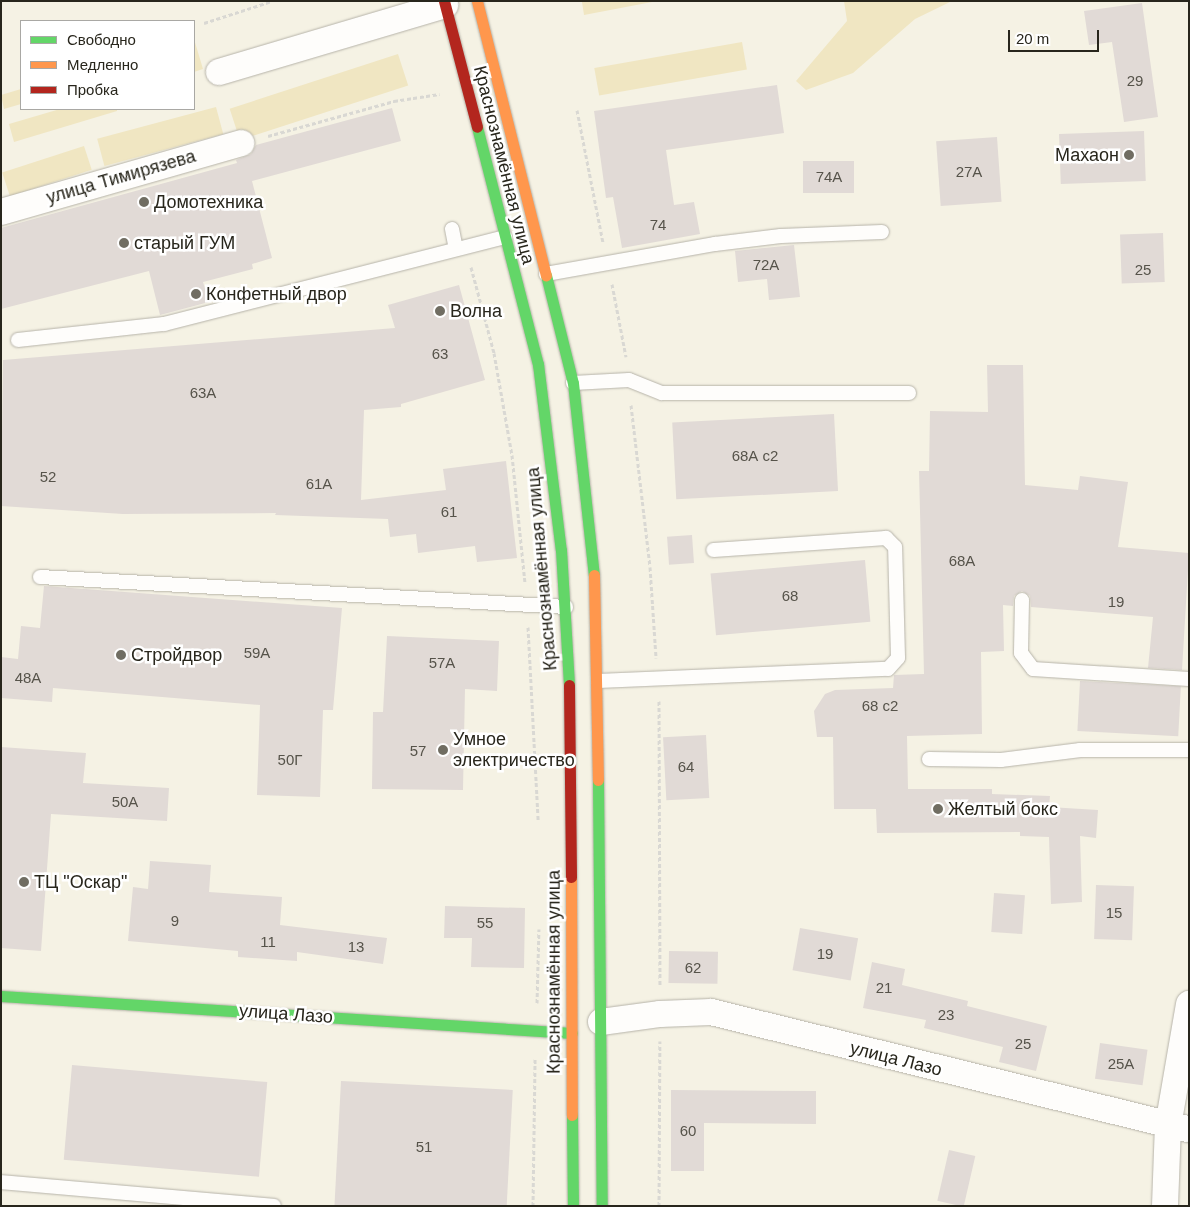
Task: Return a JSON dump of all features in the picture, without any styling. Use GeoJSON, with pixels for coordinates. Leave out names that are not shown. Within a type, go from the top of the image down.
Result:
{"type":"FeatureCollection","features":[{"type":"Feature","properties":{"kind":"main road","name":"Краснознамённая улица"},"geometry":{"type":"LineString","coordinates":[[477,1],[572,383],[585,473],[597,608],[602,1206]]}},
{"type":"Feature","properties":{"kind":"main road","name":"Краснознамённая улица"},"geometry":{"type":"LineString","coordinates":[[444,3],[538,364],[566,607],[569,641],[573,1206]]}},
{"type":"Feature","properties":{"kind":"main road"},"geometry":{"type":"LineString","coordinates":[[566,607],[597,608]]}},
{"type":"Feature","properties":{"kind":"main road","name":"улица Лазо"},"geometry":{"type":"LineString","coordinates":[[1,996],[572,1033]]}},
{"type":"Feature","properties":{"kind":"street"},"geometry":{"type":"LineString","coordinates":[[219,72],[444,3]]}},
{"type":"Feature","properties":{"kind":"street","name":"улица Тимирязева"},"geometry":{"type":"LineString","coordinates":[[1,212],[241,143]]}},
{"type":"Feature","properties":{"kind":"street"},"geometry":{"type":"LineString","coordinates":[[1165,1206],[1179,1128],[1189,1004]]}},
{"type":"Feature","properties":{"kind":"street","name":"улица Лазо"},"geometry":{"type":"LineString","coordinates":[[601,1022],[660,1014],[711,1012],[1179,1128]]}},
{"type":"Feature","properties":{"kind":"lane"},"geometry":{"type":"LineString","coordinates":[[452,229],[461,248]]}},
{"type":"Feature","properties":{"kind":"lane"},"geometry":{"type":"LineString","coordinates":[[546,274],[715,244],[781,236],[882,232]]}},
{"type":"Feature","properties":{"kind":"lane"},"geometry":{"type":"LineString","coordinates":[[18,340],[164,324],[505,237]]}},
{"type":"Feature","properties":{"kind":"lane"},"geometry":{"type":"LineString","coordinates":[[572,383],[628,380],[662,393],[908,393]]}},
{"type":"Feature","properties":{"kind":"lane"},"geometry":{"type":"LineString","coordinates":[[598,682],[888,669],[898,658],[895,547],[886,538],[713,550]]}},
{"type":"Feature","properties":{"kind":"lane"},"geometry":{"type":"LineString","coordinates":[[40,577],[566,607]]}},
{"type":"Feature","properties":{"kind":"lane"},"geometry":{"type":"LineString","coordinates":[[1022,600],[1021,653],[1033,669],[1189,679]]}},
{"type":"Feature","properties":{"kind":"lane"},"geometry":{"type":"LineString","coordinates":[[930,760],[1001,760],[1080,750],[1189,750]]}},
{"type":"Feature","properties":{"kind":"lane"},"geometry":{"type":"LineString","coordinates":[[1,1182],[206,1204],[274,1206]]}},
{"type":"Feature","properties":{"kind":"path"},"geometry":{"type":"LineString","coordinates":[[204,23],[272,1]]}},
{"type":"Feature","properties":{"kind":"path"},"geometry":{"type":"LineString","coordinates":[[241,143],[394,101],[466,88]]}},
{"type":"Feature","properties":{"kind":"path"},"geometry":{"type":"LineString","coordinates":[[461,248],[494,353],[512,456],[527,605],[539,829]]}},
{"type":"Feature","properties":{"kind":"path"},"geometry":{"type":"LineString","coordinates":[[534,1206],[539,925]]}},
{"type":"Feature","properties":{"kind":"shaded area"},"geometry":{"type":"Polygon","coordinates":[[[844,1],[961,1],[950,2],[915,19],[853,73],[806,90],[796,81],[847,21],[844,1]]]}},
{"type":"Feature","properties":{"kind":"shaded area"},"geometry":{"type":"Polygon","coordinates":[[[582,2],[652,2],[584,15],[582,2]]]}},
{"type":"Feature","properties":{"kind":"shaded area"},"geometry":{"type":"Polygon","coordinates":[[[195,42],[203,69],[195,72],[195,42]]]}},
{"type":"Feature","properties":{"kind":"shaded area"},"geometry":{"type":"Polygon","coordinates":[[[742,42],[747,70],[599,96],[594,68],[742,42]]]}},
{"type":"Feature","properties":{"kind":"shaded area"},"geometry":{"type":"Polygon","coordinates":[[[398,54],[408,85],[240,140],[230,109],[398,54]]]}},
{"type":"Feature","properties":{"kind":"shaded area"},"geometry":{"type":"Polygon","coordinates":[[[20,89],[20,104],[4,109],[1,95],[20,89]]]}},
{"type":"Feature","properties":{"kind":"shaded area"},"geometry":{"type":"Polygon","coordinates":[[[216,107],[223,134],[104,166],[97,139],[216,107]]]}},
{"type":"Feature","properties":{"kind":"shaded area"},"geometry":{"type":"Polygon","coordinates":[[[57,110],[117,110],[14,142],[9,124],[57,110]]]}},
{"type":"Feature","properties":{"kind":"shaded area"},"geometry":{"type":"Polygon","coordinates":[[[84,146],[92,170],[10,196],[2,173],[84,146]]]}},
{"type":"Feature","properties":{"kind":"building"},"geometry":{"type":"Polygon","coordinates":[[[1142,3],[1158,117],[1124,122],[1112,42],[1089,45],[1084,11],[1142,3]]]}},
{"type":"Feature","properties":{"kind":"building"},"geometry":{"type":"Polygon","coordinates":[[[777,85],[784,133],[666,150],[674,205],[694,202],[700,234],[622,248],[613,197],[606,198],[594,111],[777,85]]]}},
{"type":"Feature","properties":{"kind":"building","name":"старый ГУМ"},"geometry":{"type":"Polygon","coordinates":[[[392,108],[401,141],[252,181],[272,258],[252,264],[253,269],[203,282],[209,302],[160,315],[149,271],[1,309],[1,228],[237,163],[236,160],[251,154],[256,145],[392,108]]]}},
{"type":"Feature","properties":{"kind":"building"},"geometry":{"type":"Polygon","coordinates":[[[1144,131],[1146,181],[1061,184],[1059,134],[1144,131]]]}},
{"type":"Feature","properties":{"kind":"building"},"geometry":{"type":"Polygon","coordinates":[[[997,137],[1002,202],[941,206],[936,141],[997,137]]]}},
{"type":"Feature","properties":{"kind":"building"},"geometry":{"type":"Polygon","coordinates":[[[803,161],[854,161],[854,193],[803,193],[803,161]]]}},
{"type":"Feature","properties":{"kind":"building"},"geometry":{"type":"Polygon","coordinates":[[[1163,233],[1165,282],[1122,283],[1120,235],[1163,233]]]}},
{"type":"Feature","properties":{"kind":"building"},"geometry":{"type":"Polygon","coordinates":[[[794,245],[800,297],[769,300],[767,279],[738,282],[735,251],[794,245]]]}},
{"type":"Feature","properties":{"kind":"building"},"geometry":{"type":"Polygon","coordinates":[[[459,285],[485,380],[401,404],[401,407],[364,410],[361,500],[446,490],[443,469],[506,461],[517,558],[477,562],[475,546],[418,553],[416,534],[390,537],[388,519],[275,515],[276,513],[123,514],[1,506],[3,360],[395,328],[388,305],[459,285]]]}},
{"type":"Feature","properties":{"kind":"building"},"geometry":{"type":"Polygon","coordinates":[[[987,365],[1023,365],[1025,485],[1078,490],[1080,476],[1128,482],[1118,547],[1189,553],[1182,670],[1148,668],[1153,617],[1031,607],[1030,596],[1022,591],[1014,596],[1013,606],[1003,605],[1004,651],[981,652],[982,734],[907,736],[908,789],[992,789],[992,794],[1050,796],[1049,807],[1098,810],[1096,838],[1080,836],[1082,902],[1051,904],[1049,837],[1020,836],[1020,832],[877,833],[876,809],[834,809],[833,737],[817,737],[814,711],[825,694],[835,690],[893,688],[894,675],[924,674],[919,471],[929,471],[930,411],[988,412],[987,365]]]}},
{"type":"Feature","properties":{"kind":"building"},"geometry":{"type":"Polygon","coordinates":[[[834,414],[838,491],[676,499],[672,422],[834,414]]]}},
{"type":"Feature","properties":{"kind":"building"},"geometry":{"type":"Polygon","coordinates":[[[692,535],[694,563],[669,565],[667,537],[692,535]]]}},
{"type":"Feature","properties":{"kind":"building"},"geometry":{"type":"Polygon","coordinates":[[[865,560],[870,622],[716,635],[711,574],[865,560]]]}},
{"type":"Feature","properties":{"kind":"building"},"geometry":{"type":"Polygon","coordinates":[[[44,586],[342,608],[333,710],[323,710],[320,797],[257,795],[260,705],[53,688],[52,702],[1,698],[1,657],[18,659],[21,626],[40,628],[44,586]]]}},
{"type":"Feature","properties":{"kind":"building"},"geometry":{"type":"Polygon","coordinates":[[[387,636],[499,641],[497,691],[465,689],[463,790],[372,789],[373,712],[383,712],[387,636]]]}},
{"type":"Feature","properties":{"kind":"building"},"geometry":{"type":"Polygon","coordinates":[[[1080,681],[1181,686],[1178,736],[1077,731],[1080,681]]]}},
{"type":"Feature","properties":{"kind":"building"},"geometry":{"type":"Polygon","coordinates":[[[706,735],[709,798],[666,800],[663,737],[706,735]]]}},
{"type":"Feature","properties":{"kind":"building","name":"ТЦ \"Оскар\""},"geometry":{"type":"Polygon","coordinates":[[[1,747],[86,753],[83,783],[169,788],[167,821],[51,814],[41,951],[1,948],[1,747]]]}},
{"type":"Feature","properties":{"kind":"building"},"geometry":{"type":"Polygon","coordinates":[[[150,861],[211,865],[209,892],[282,897],[280,925],[387,938],[383,964],[297,952],[297,961],[238,957],[238,951],[128,941],[133,887],[148,889],[150,861]]]}},
{"type":"Feature","properties":{"kind":"building"},"geometry":{"type":"Polygon","coordinates":[[[1096,885],[1134,886],[1132,940],[1094,939],[1096,885]]]}},
{"type":"Feature","properties":{"kind":"building"},"geometry":{"type":"Polygon","coordinates":[[[994,893],[1025,895],[1022,934],[991,932],[994,893]]]}},
{"type":"Feature","properties":{"kind":"building"},"geometry":{"type":"Polygon","coordinates":[[[445,906],[525,908],[524,968],[471,967],[472,938],[444,938],[445,906]]]}},
{"type":"Feature","properties":{"kind":"building"},"geometry":{"type":"Polygon","coordinates":[[[800,928],[858,938],[851,981],[793,970],[800,928]]]}},
{"type":"Feature","properties":{"kind":"building"},"geometry":{"type":"Polygon","coordinates":[[[669,951],[718,952],[717,984],[668,983],[669,951]]]}},
{"type":"Feature","properties":{"kind":"building"},"geometry":{"type":"Polygon","coordinates":[[[872,962],[905,969],[902,985],[968,1001],[967,1006],[1047,1026],[1036,1071],[999,1062],[1003,1047],[924,1028],[926,1020],[863,1008],[872,962]]]}},
{"type":"Feature","properties":{"kind":"building"},"geometry":{"type":"Polygon","coordinates":[[[1100,1043],[1148,1050],[1143,1085],[1095,1079],[1100,1043]]]}},
{"type":"Feature","properties":{"kind":"building"},"geometry":{"type":"Polygon","coordinates":[[[72,1065],[267,1082],[259,1177],[64,1160],[72,1065]]]}},
{"type":"Feature","properties":{"kind":"building"},"geometry":{"type":"Polygon","coordinates":[[[341,1081],[513,1090],[507,1206],[334,1206],[341,1081]]]}},
{"type":"Feature","properties":{"kind":"building"},"geometry":{"type":"Polygon","coordinates":[[[671,1090],[816,1091],[816,1124],[704,1123],[704,1171],[671,1171],[671,1090]]]}},
{"type":"Feature","properties":{"kind":"building"},"geometry":{"type":"Polygon","coordinates":[[[949,1150],[975,1156],[964,1206],[937,1201],[949,1150]]]}},
{"type":"Feature","properties":{"kind":"traffic: fast"},"geometry":{"type":"LineString","coordinates":[[477,127],[538,364],[561,550],[569,685]]}},
{"type":"Feature","properties":{"kind":"traffic: fast"},"geometry":{"type":"LineString","coordinates":[[546,275],[573,383],[594,575]]}},
{"type":"Feature","properties":{"kind":"traffic: fast"},"geometry":{"type":"LineString","coordinates":[[598,780],[602,1206]]}},
{"type":"Feature","properties":{"kind":"traffic: fast"},"geometry":{"type":"LineString","coordinates":[[1,996],[572,1033]]}},
{"type":"Feature","properties":{"kind":"traffic: fast"},"geometry":{"type":"LineString","coordinates":[[572,1115],[573,1206]]}},
{"type":"Feature","properties":{"kind":"traffic: slow"},"geometry":{"type":"LineString","coordinates":[[477,1],[546,275]]}},
{"type":"Feature","properties":{"kind":"traffic: slow"},"geometry":{"type":"LineString","coordinates":[[594,575],[598,780]]}},
{"type":"Feature","properties":{"kind":"traffic: slow"},"geometry":{"type":"LineString","coordinates":[[571,877],[572,1115]]}},
{"type":"Feature","properties":{"kind":"traffic: jam"},"geometry":{"type":"LineString","coordinates":[[444,1],[477,127]]}},
{"type":"Feature","properties":{"kind":"traffic: jam"},"geometry":{"type":"LineString","coordinates":[[569,685],[571,877]]}},
{"type":"Feature","properties":{"kind":"place","name":"Махаон"},"geometry":{"type":"Point","coordinates":[1129,155]}},
{"type":"Feature","properties":{"kind":"place","name":"Домотехника"},"geometry":{"type":"Point","coordinates":[144,202]}},
{"type":"Feature","properties":{"kind":"place","name":"старый ГУМ"},"geometry":{"type":"Point","coordinates":[124,243]}},
{"type":"Feature","properties":{"kind":"place","name":"Конфетный двор"},"geometry":{"type":"Point","coordinates":[196,294]}},
{"type":"Feature","properties":{"kind":"place","name":"Волна"},"geometry":{"type":"Point","coordinates":[440,311]}},
{"type":"Feature","properties":{"kind":"place","name":"Стройдвор"},"geometry":{"type":"Point","coordinates":[121,655]}},
{"type":"Feature","properties":{"kind":"place","name":"Умное электричество"},"geometry":{"type":"Point","coordinates":[443,750]}},
{"type":"Feature","properties":{"kind":"place","name":"Желтый бокс"},"geometry":{"type":"Point","coordinates":[938,809]}},
{"type":"Feature","properties":{"kind":"place","name":"ТЦ \"Оскар\""},"geometry":{"type":"Point","coordinates":[24,882]}}]}
